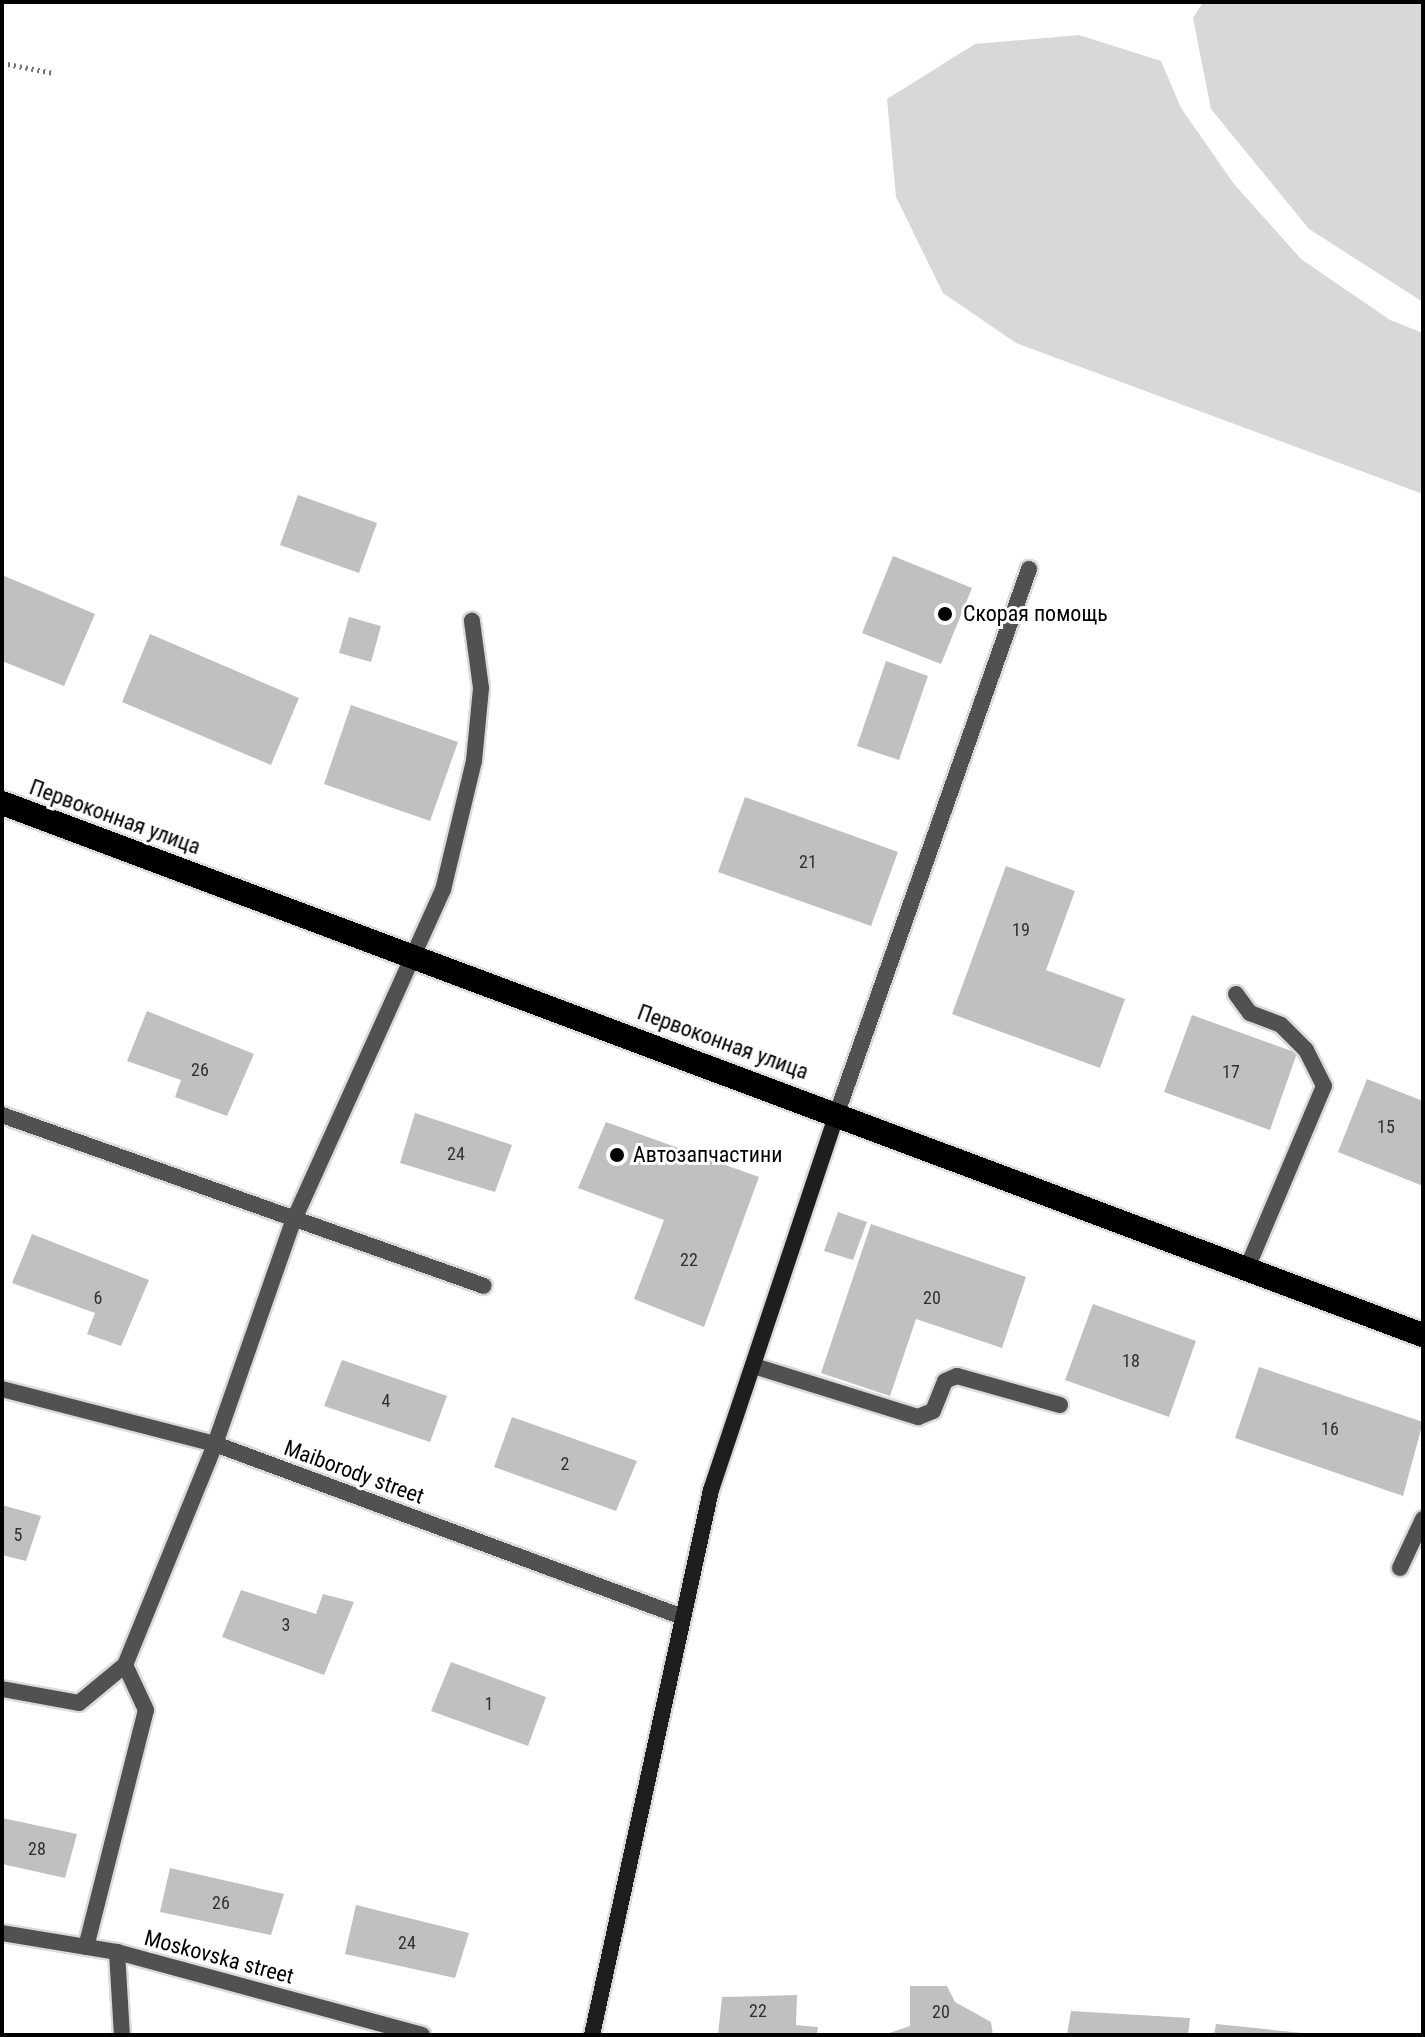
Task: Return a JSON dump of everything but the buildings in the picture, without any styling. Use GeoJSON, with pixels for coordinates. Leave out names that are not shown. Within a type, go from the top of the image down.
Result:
{"type":"FeatureCollection","features":[{"type":"Feature","properties":{"kind":"highway","name":"Первоконная улица"},"geometry":{"type":"LineString","coordinates":[[2,803],[837,1113],[1423,1335]]}},
{"type":"Feature","properties":{"kind":"main road"},"geometry":{"type":"LineString","coordinates":[[592,2035],[711,1490],[837,1113]]}},
{"type":"Feature","properties":{"kind":"street"},"geometry":{"type":"LineString","coordinates":[[837,1113],[1029,569]]}},
{"type":"Feature","properties":{"kind":"street"},"geometry":{"type":"LineString","coordinates":[[2,1689],[79,1703],[125,1665],[215,1444],[292,1224],[443,890],[474,761],[481,688],[472,621]]}},
{"type":"Feature","properties":{"kind":"street"},"geometry":{"type":"LineString","coordinates":[[1236,994],[1250,1013],[1281,1025],[1306,1050],[1324,1086],[1247,1268]]}},
{"type":"Feature","properties":{"kind":"street"},"geometry":{"type":"LineString","coordinates":[[2,1115],[292,1224],[484,1286]]}},
{"type":"Feature","properties":{"kind":"street"},"geometry":{"type":"LineString","coordinates":[[754,1366],[918,1417],[933,1411],[945,1381],[957,1376],[1060,1405]]}},
{"type":"Feature","properties":{"kind":"street","name":"Maiborody street"},"geometry":{"type":"LineString","coordinates":[[2,1389],[215,1444],[683,1617]]}},
{"type":"Feature","properties":{"kind":"street"},"geometry":{"type":"LineString","coordinates":[[1400,1568],[1423,1519]]}},
{"type":"Feature","properties":{"kind":"street"},"geometry":{"type":"LineString","coordinates":[[86,1947],[146,1710],[125,1665]]}},
{"type":"Feature","properties":{"kind":"street","name":"Moskovska street"},"geometry":{"type":"LineString","coordinates":[[2,1933],[117,1952],[422,2035]]}},
{"type":"Feature","properties":{"kind":"street"},"geometry":{"type":"LineString","coordinates":[[117,1952],[122,2035]]}},
{"type":"Feature","properties":{"kind":"path"},"geometry":{"type":"LineString","coordinates":[[2,63],[54,73]]}},
{"type":"Feature","properties":{"kind":"shaded area"},"geometry":{"type":"Polygon","coordinates":[[[1203,2],[1423,2],[1423,302],[1309,229],[1211,109],[1193,18],[1203,2]]]}},
{"type":"Feature","properties":{"kind":"shaded area"},"geometry":{"type":"Polygon","coordinates":[[[1079,35],[1161,61],[1181,108],[1234,184],[1301,259],[1390,320],[1423,333],[1423,494],[1016,343],[943,293],[896,197],[887,99],[975,44],[1079,35]]]}},
{"type":"Feature","properties":{"kind":"place","name":"Скорая помощь"},"geometry":{"type":"Point","coordinates":[945,614]}},
{"type":"Feature","properties":{"kind":"place","name":"Автозапчастини"},"geometry":{"type":"Point","coordinates":[617,1155]}}]}
